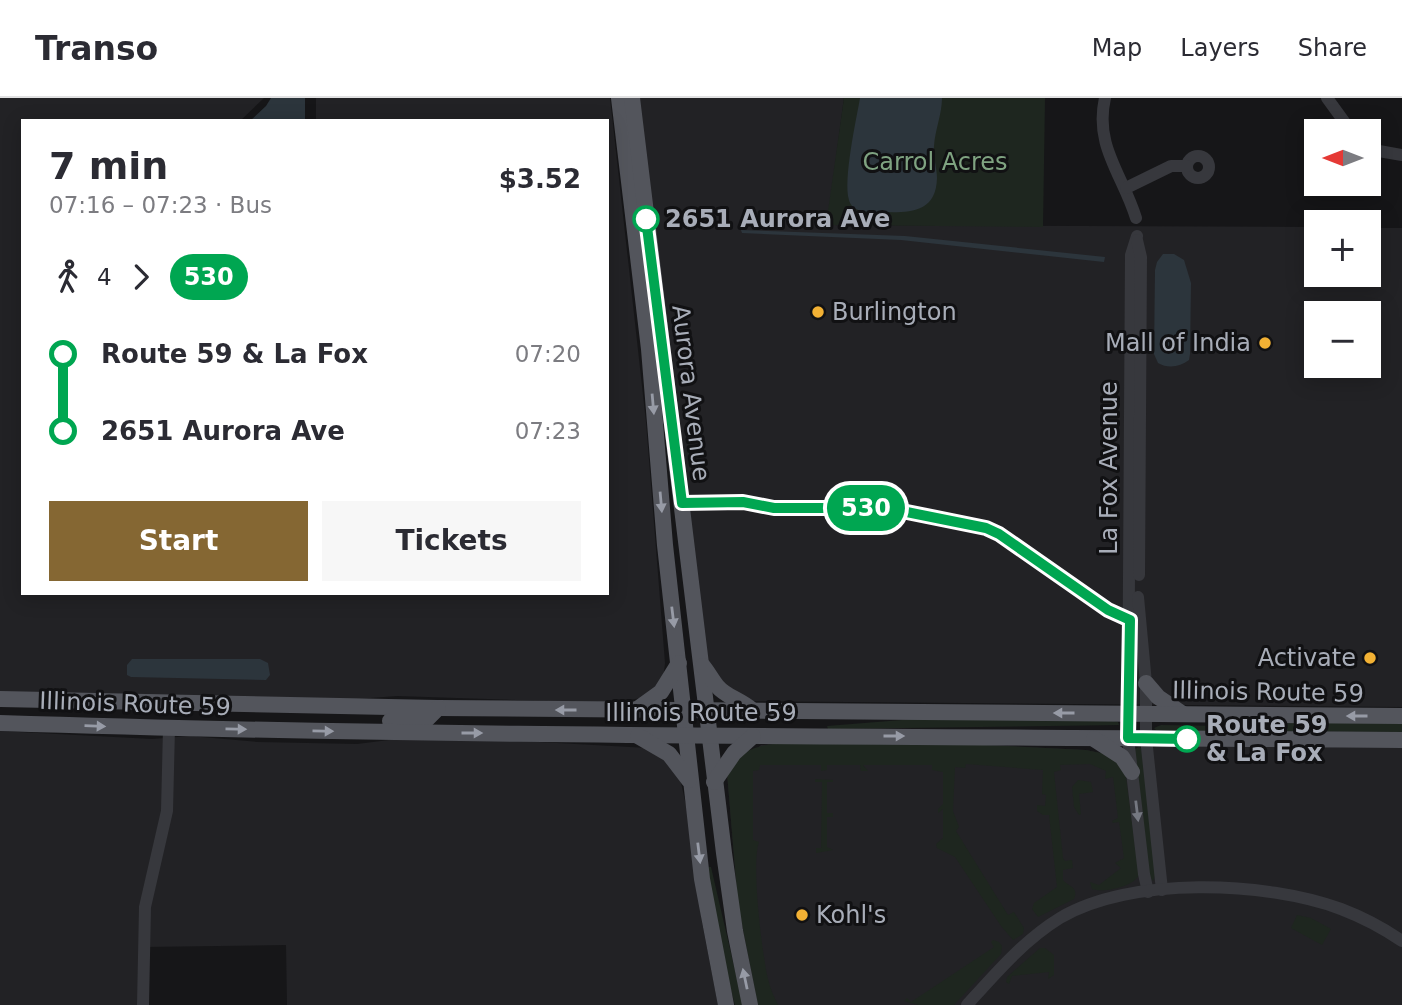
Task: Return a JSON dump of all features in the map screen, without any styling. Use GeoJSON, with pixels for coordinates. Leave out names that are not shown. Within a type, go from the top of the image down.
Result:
{"type":"FeatureCollection","features":[{"type":"Feature","properties":{"kind":"main road","name":"Aurora Avenue"},"geometry":{"type":"LineString","coordinates":[[619,98],[649,349],[665,545],[685,736],[706,911],[726,1005]]}},
{"type":"Feature","properties":{"kind":"main road","name":"Aurora Avenue"},"geometry":{"type":"LineString","coordinates":[[632,98],[714,782],[731,907],[750,1005]]}},
{"type":"Feature","properties":{"kind":"main road"},"geometry":{"type":"LineString","coordinates":[[636,710],[661,692],[679,663]]}},
{"type":"Feature","properties":{"kind":"main road"},"geometry":{"type":"LineString","coordinates":[[701,663],[718,687],[741,700],[752,710]]}},
{"type":"Feature","properties":{"kind":"main road"},"geometry":{"type":"LineString","coordinates":[[1146,684],[1158,697],[1183,714]]}},
{"type":"Feature","properties":{"kind":"main road","name":"Illinois Route 59"},"geometry":{"type":"LineString","coordinates":[[0,699],[683,711],[1402,716]]}},
{"type":"Feature","properties":{"kind":"main road"},"geometry":{"type":"LineString","coordinates":[[278,730],[296,716],[366,717],[377,707]]}},
{"type":"Feature","properties":{"kind":"main road"},"geometry":{"type":"LineString","coordinates":[[369,731],[376,721],[425,721],[438,708]]}},
{"type":"Feature","properties":{"kind":"main road","name":"Illinois Route 59"},"geometry":{"type":"LineString","coordinates":[[0,723],[685,736],[1402,740]]}},
{"type":"Feature","properties":{"kind":"main road"},"geometry":{"type":"LineString","coordinates":[[636,735],[670,754],[691,783]]}},
{"type":"Feature","properties":{"kind":"main road"},"geometry":{"type":"LineString","coordinates":[[714,782],[734,753],[753,736]]}},
{"type":"Feature","properties":{"kind":"main road"},"geometry":{"type":"LineString","coordinates":[[1091,738],[1122,757],[1132,772]]}},
{"type":"Feature","properties":{"kind":"street"},"geometry":{"type":"LineString","coordinates":[[1105,98],[1102,115],[1103,137],[1136,218]]}},
{"type":"Feature","properties":{"kind":"street"},"geometry":{"type":"LineString","coordinates":[[1327,98],[1342,119]]}},
{"type":"Feature","properties":{"kind":"street"},"geometry":{"type":"LineString","coordinates":[[1381,151],[1402,155]]}},
{"type":"Feature","properties":{"kind":"street"},"geometry":{"type":"LineString","coordinates":[[1126,188],[1171,166],[1187,166]]}},
{"type":"Feature","properties":{"kind":"street","name":"La Fox Avenue"},"geometry":{"type":"LineString","coordinates":[[1148,892],[1128,738],[1131,255],[1137,236],[1141,257],[1138,610],[1146,684],[1146,738],[1162,890]]}},
{"type":"Feature","properties":{"kind":"street"},"geometry":{"type":"LineString","coordinates":[[143,1005],[145,907],[167,811],[169,728]]}},
{"type":"Feature","properties":{"kind":"street"},"geometry":{"type":"LineString","coordinates":[[967,1005],[1030,941],[1062,918],[1089,904],[1148,892],[1235,889],[1307,899],[1355,915],[1402,941]]}},
{"type":"Feature","properties":{"kind":"shaded area"},"geometry":{"type":"Polygon","coordinates":[[[0,98],[264,98],[242,119],[21,119],[21,595],[609,595],[609,119],[316,119],[316,98],[610,98],[646,422],[665,663],[663,680],[647,697],[611,703],[397,696],[357,699],[0,694],[0,98]]]}},
{"type":"Feature","properties":{"kind":"shaded area"},"geometry":{"type":"Polygon","coordinates":[[[271,98],[305,98],[305,119],[252,119],[271,98]]]}},
{"type":"Feature","properties":{"kind":"shaded area"},"geometry":{"type":"Polygon","coordinates":[[[636,98],[844,98],[827,225],[1304,227],[1304,287],[1381,287],[1381,228],[1402,228],[1402,707],[740,701],[708,669],[636,98]]]}},
{"type":"Feature","properties":{"kind":"shaded area"},"geometry":{"type":"Polygon","coordinates":[[[860,98],[942,98],[934,146],[937,178],[935,191],[924,206],[907,212],[872,212],[860,211],[851,204],[848,191],[849,165],[860,98]]]}},
{"type":"Feature","properties":{"kind":"shaded area"},"geometry":{"type":"Polygon","coordinates":[[[741,230],[905,236],[1105,257],[1104,262],[901,240],[742,233],[741,230]]]}},
{"type":"Feature","properties":{"kind":"shaded area"},"geometry":{"type":"Polygon","coordinates":[[[1163,254],[1174,254],[1184,260],[1191,283],[1189,360],[1174,366],[1158,363],[1154,354],[1155,270],[1163,254]]]}},
{"type":"Feature","properties":{"kind":"shaded area"},"geometry":{"type":"Polygon","coordinates":[[[132,659],[260,659],[268,663],[270,675],[266,680],[131,677],[127,675],[127,665],[132,659]]]}},
{"type":"Feature","properties":{"kind":"shaded area"},"geometry":{"type":"Polygon","coordinates":[[[0,731],[152,739],[190,736],[258,742],[357,744],[397,739],[521,741],[648,748],[658,752],[680,778],[718,1005],[287,1005],[286,945],[143,947],[141,1005],[0,1005],[0,731]]]}},
{"type":"Feature","properties":{"kind":"shaded area"},"geometry":{"type":"Polygon","coordinates":[[[967,744],[1086,750],[1110,755],[1167,745],[1402,747],[1402,1005],[758,1005],[738,904],[727,773],[761,745],[967,744]]]}},
{"type":"Feature","properties":{"kind":"green space","name":"Carrol Acres"},"geometry":{"type":"Polygon","coordinates":[[[844,98],[1045,98],[1043,227],[826,225],[844,98]]]}},
{"type":"Feature","properties":{"kind":"green space"},"geometry":{"type":"Polygon","coordinates":[[[914,719],[1114,721],[1119,725],[828,729],[827,726],[914,719]]]}},
{"type":"Feature","properties":{"kind":"green space"},"geometry":{"type":"Polygon","coordinates":[[[1320,722],[1402,723],[1402,732],[1157,731],[1154,728],[1161,725],[1224,726],[1320,722]]]}},
{"type":"Feature","properties":{"kind":"green space"},"geometry":{"type":"Polygon","coordinates":[[[773,744],[967,744],[1086,750],[1110,755],[1125,770],[1139,875],[1131,883],[1118,888],[1092,889],[1090,882],[1099,885],[1121,868],[1115,863],[1124,858],[1119,822],[1112,821],[1118,818],[1113,777],[1105,779],[1106,771],[1090,764],[1060,765],[1061,770],[1054,772],[1063,858],[1065,861],[1072,860],[1073,868],[1063,870],[1063,880],[1074,890],[1075,895],[1074,899],[1038,917],[1032,909],[1034,903],[1057,887],[1049,815],[1037,811],[1037,805],[1045,806],[1046,795],[1042,794],[1043,770],[966,764],[965,768],[955,767],[953,811],[959,827],[956,831],[1008,915],[1014,912],[1024,928],[1023,934],[1013,940],[955,857],[937,848],[936,844],[943,838],[943,809],[938,813],[938,809],[943,804],[943,772],[932,770],[932,765],[863,765],[868,771],[861,771],[860,765],[827,765],[827,770],[821,771],[821,765],[760,765],[759,770],[753,771],[753,840],[759,842],[756,869],[758,909],[769,982],[778,1005],[758,1005],[738,904],[727,773],[739,756],[752,749],[773,744]]]}},
{"type":"Feature","properties":{"kind":"green space"},"geometry":{"type":"Polygon","coordinates":[[[1139,747],[1157,872],[1153,881],[1149,875],[1135,749],[1139,747]]]}},
{"type":"Feature","properties":{"kind":"green space"},"geometry":{"type":"Polygon","coordinates":[[[815,779],[833,780],[827,782],[827,813],[833,813],[833,817],[827,817],[827,847],[833,850],[816,853],[816,848],[821,848],[822,782],[815,782],[815,779]]]}},
{"type":"Feature","properties":{"kind":"green space"},"geometry":{"type":"Polygon","coordinates":[[[1078,780],[1091,782],[1093,792],[1079,794],[1079,815],[1074,807],[1072,787],[1078,780]]]}},
{"type":"Feature","properties":{"kind":"green space"},"geometry":{"type":"Polygon","coordinates":[[[707,867],[711,867],[743,1005],[735,1005],[723,961],[707,867]]]}},
{"type":"Feature","properties":{"kind":"green space"},"geometry":{"type":"Polygon","coordinates":[[[1297,915],[1311,918],[1331,929],[1322,945],[1291,928],[1297,915]]]}},
{"type":"Feature","properties":{"kind":"green space"},"geometry":{"type":"Polygon","coordinates":[[[993,940],[1002,946],[1001,954],[954,1005],[918,1005],[904,1001],[907,998],[911,1002],[994,947],[991,942],[993,940]]]}},
{"type":"Feature","properties":{"kind":"green space"},"geometry":{"type":"Polygon","coordinates":[[[1040,948],[1045,948],[1054,955],[1054,975],[1048,979],[1049,972],[1012,976],[1009,984],[1006,982],[1007,977],[1040,948]]]}},
{"type":"Feature","properties":{"kind":"bus line","name":"530"},"geometry":{"type":"LineString","coordinates":[[646,219],[682,503],[743,502],[774,508],[887,508],[993,531],[1108,610],[1130,620],[1128,738],[1187,739]]}},
{"type":"Feature","properties":{"kind":"place","name":"2651 Aurora Ave"},"geometry":{"type":"Point","coordinates":[646,219]}},
{"type":"Feature","properties":{"kind":"place","name":"Burlington"},"geometry":{"type":"Point","coordinates":[818,312]}},
{"type":"Feature","properties":{"kind":"place","name":"Mall of India"},"geometry":{"type":"Point","coordinates":[1265,343]}},
{"type":"Feature","properties":{"kind":"place","name":"Activate"},"geometry":{"type":"Point","coordinates":[1370,658]}},
{"type":"Feature","properties":{"kind":"place","name":"Route 59 & La Fox"},"geometry":{"type":"Point","coordinates":[1187,739]}},
{"type":"Feature","properties":{"kind":"place","name":"Kohl's"},"geometry":{"type":"Point","coordinates":[802,915]}}]}
